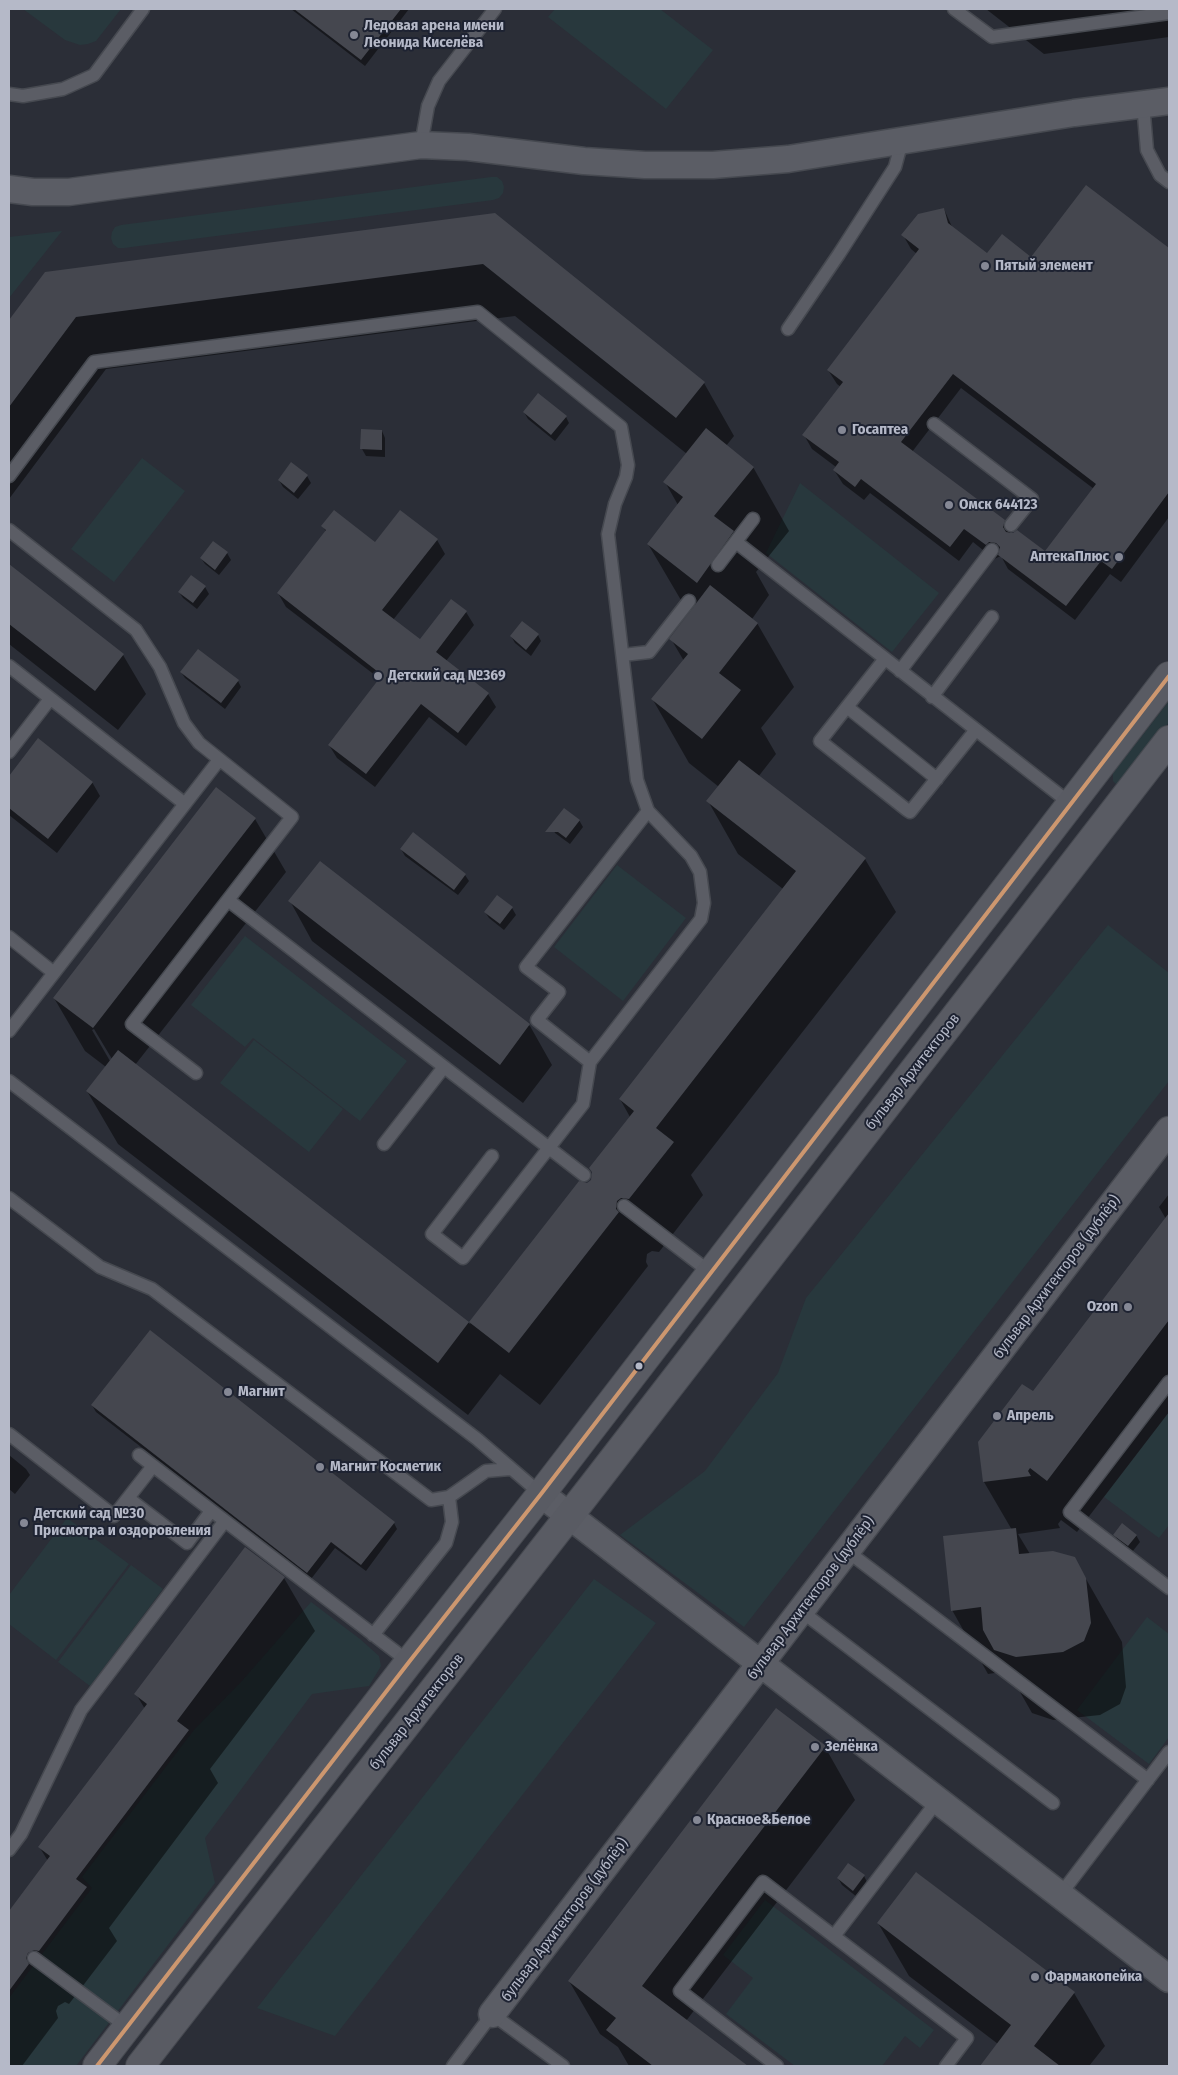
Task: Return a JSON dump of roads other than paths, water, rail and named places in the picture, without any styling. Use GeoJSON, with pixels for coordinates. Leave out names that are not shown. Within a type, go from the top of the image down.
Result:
{"type":"FeatureCollection","features":[{"type":"Feature","properties":{"kind":"main road"},"geometry":{"type":"LineString","coordinates":[[97,2066],[541,1494],[1169,676]]}},
{"type":"Feature","properties":{"kind":"main road","name":"бульвар Архитекторов"},"geometry":{"type":"LineString","coordinates":[[140,2066],[569,1516],[1169,740]]}},
{"type":"Feature","properties":{"kind":"street"},"geometry":{"type":"LineString","coordinates":[[9,189],[33,192],[69,192],[421,145],[468,146],[584,161],[645,166],[713,165],[788,159],[1074,113],[1169,102]]}},
{"type":"Feature","properties":{"kind":"street","name":"бульвар Архитекторов (дублёр)"},"geometry":{"type":"LineString","coordinates":[[492,2014],[1169,1130]]}},
{"type":"Feature","properties":{"kind":"street"},"geometry":{"type":"LineString","coordinates":[[541,1494],[1169,1979]]}},
{"type":"Feature","properties":{"kind":"lane"},"geometry":{"type":"LineString","coordinates":[[9,94],[23,96],[63,89],[94,75],[143,9]]}},
{"type":"Feature","properties":{"kind":"lane"},"geometry":{"type":"LineString","coordinates":[[421,145],[428,106],[439,80],[495,9]]}},
{"type":"Feature","properties":{"kind":"lane"},"geometry":{"type":"LineString","coordinates":[[954,9],[992,37],[1169,13]]}},
{"type":"Feature","properties":{"kind":"lane"},"geometry":{"type":"LineString","coordinates":[[1143,104],[1147,150],[1160,175],[1169,182]]}},
{"type":"Feature","properties":{"kind":"lane"},"geometry":{"type":"LineString","coordinates":[[788,329],[839,254],[894,167],[902,141]]}},
{"type":"Feature","properties":{"kind":"lane"},"geometry":{"type":"LineString","coordinates":[[9,476],[94,362],[478,312],[622,427],[628,465],[626,477],[615,504],[608,534],[638,780],[648,810],[691,856],[700,872],[704,903],[701,919],[590,1062],[583,1104],[463,1258],[432,1234],[492,1156]]}},
{"type":"Feature","properties":{"kind":"lane"},"geometry":{"type":"LineString","coordinates":[[934,424],[1032,499],[1011,525]]}},
{"type":"Feature","properties":{"kind":"lane"},"geometry":{"type":"LineString","coordinates":[[718,565],[754,520]]}},
{"type":"Feature","properties":{"kind":"lane"},"geometry":{"type":"LineString","coordinates":[[9,530],[136,630],[160,667],[184,723],[200,743],[292,817],[132,1024],[196,1073]]}},
{"type":"Feature","properties":{"kind":"lane"},"geometry":{"type":"LineString","coordinates":[[736,542],[884,660],[1071,804]]}},
{"type":"Feature","properties":{"kind":"lane"},"geometry":{"type":"LineString","coordinates":[[900,671],[992,550]]}},
{"type":"Feature","properties":{"kind":"lane"},"geometry":{"type":"LineString","coordinates":[[623,655],[649,652],[689,601]]}},
{"type":"Feature","properties":{"kind":"lane"},"geometry":{"type":"LineString","coordinates":[[932,696],[992,617]]}},
{"type":"Feature","properties":{"kind":"lane"},"geometry":{"type":"LineString","coordinates":[[884,660],[820,741],[910,812],[975,731]]}},
{"type":"Feature","properties":{"kind":"lane"},"geometry":{"type":"LineString","coordinates":[[9,666],[185,804]]}},
{"type":"Feature","properties":{"kind":"lane"},"geometry":{"type":"LineString","coordinates":[[9,752],[50,699]]}},
{"type":"Feature","properties":{"kind":"lane"},"geometry":{"type":"LineString","coordinates":[[847,707],[937,778]]}},
{"type":"Feature","properties":{"kind":"lane"},"geometry":{"type":"LineString","coordinates":[[9,1031],[219,760]]}},
{"type":"Feature","properties":{"kind":"lane"},"geometry":{"type":"LineString","coordinates":[[590,1062],[537,1020],[559,992],[526,967],[648,810]]}},
{"type":"Feature","properties":{"kind":"lane"},"geometry":{"type":"LineString","coordinates":[[228,900],[584,1175]]}},
{"type":"Feature","properties":{"kind":"lane"},"geometry":{"type":"LineString","coordinates":[[9,937],[54,973]]}},
{"type":"Feature","properties":{"kind":"lane"},"geometry":{"type":"LineString","coordinates":[[384,1144],[444,1067]]}},
{"type":"Feature","properties":{"kind":"lane"},"geometry":{"type":"LineString","coordinates":[[9,1080],[477,1439],[541,1494]]}},
{"type":"Feature","properties":{"kind":"lane"},"geometry":{"type":"LineString","coordinates":[[9,1198],[100,1267],[152,1289],[431,1500],[449,1497],[486,1471],[510,1469]]}},
{"type":"Feature","properties":{"kind":"lane"},"geometry":{"type":"LineString","coordinates":[[624,1206],[711,1273]]}},
{"type":"Feature","properties":{"kind":"lane"},"geometry":{"type":"LineString","coordinates":[[1169,1382],[1070,1512],[1169,1588]]}},
{"type":"Feature","properties":{"kind":"lane"},"geometry":{"type":"LineString","coordinates":[[9,1434],[114,1516],[153,1466]]}},
{"type":"Feature","properties":{"kind":"lane"},"geometry":{"type":"LineString","coordinates":[[139,1455],[409,1662]]}},
{"type":"Feature","properties":{"kind":"lane"},"geometry":{"type":"LineString","coordinates":[[373,1635],[446,1543],[452,1522],[449,1497]]}},
{"type":"Feature","properties":{"kind":"lane"},"geometry":{"type":"LineString","coordinates":[[128,1498],[187,1543],[212,1511]]}},
{"type":"Feature","properties":{"kind":"lane"},"geometry":{"type":"LineString","coordinates":[[9,1850],[21,1834],[81,1710],[224,1522]]}},
{"type":"Feature","properties":{"kind":"lane"},"geometry":{"type":"LineString","coordinates":[[847,1551],[1148,1780]]}},
{"type":"Feature","properties":{"kind":"lane"},"geometry":{"type":"LineString","coordinates":[[802,1610],[1053,1803]]}},
{"type":"Feature","properties":{"kind":"lane"},"geometry":{"type":"LineString","coordinates":[[1060,1895],[1169,1752]]}},
{"type":"Feature","properties":{"kind":"lane"},"geometry":{"type":"LineString","coordinates":[[834,1936],[938,1800]]}},
{"type":"Feature","properties":{"kind":"lane"},"geometry":{"type":"LineString","coordinates":[[776,2066],[680,1991],[763,1882],[968,2038],[946,2066]]}},
{"type":"Feature","properties":{"kind":"lane"},"geometry":{"type":"LineString","coordinates":[[34,1958],[127,2028]]}},
{"type":"Feature","properties":{"kind":"lane"},"geometry":{"type":"LineString","coordinates":[[492,2014],[563,2066]]}},
{"type":"Feature","properties":{"kind":"lane","name":"бульвар Архитекторов (дублёр)"},"geometry":{"type":"LineString","coordinates":[[453,2066],[492,2014]]}},
{"type":"Feature","properties":{"kind":"place","name":"Ледовая арена имени Леонида Киселёва"},"geometry":{"type":"Point","coordinates":[354,35]}},
{"type":"Feature","properties":{"kind":"place","name":"Пятый элемент"},"geometry":{"type":"Point","coordinates":[985,266]}},
{"type":"Feature","properties":{"kind":"place","name":"Госаптеа"},"geometry":{"type":"Point","coordinates":[842,430]}},
{"type":"Feature","properties":{"kind":"place","name":"Омск 644123"},"geometry":{"type":"Point","coordinates":[949,505]}},
{"type":"Feature","properties":{"kind":"place","name":"АптекаПлюс"},"geometry":{"type":"Point","coordinates":[1119,557]}},
{"type":"Feature","properties":{"kind":"place","name":"Детский сад №369"},"geometry":{"type":"Point","coordinates":[378,676]}},
{"type":"Feature","properties":{"kind":"place","name":"Ozon"},"geometry":{"type":"Point","coordinates":[1128,1307]}},
{"type":"Feature","properties":{"kind":"place","name":"Магнит"},"geometry":{"type":"Point","coordinates":[228,1392]}},
{"type":"Feature","properties":{"kind":"place","name":"Апрель"},"geometry":{"type":"Point","coordinates":[997,1416]}},
{"type":"Feature","properties":{"kind":"place","name":"Магнит Косметик"},"geometry":{"type":"Point","coordinates":[320,1467]}},
{"type":"Feature","properties":{"kind":"place","name":"Детский сад №30 Присмотра и оздоровления"},"geometry":{"type":"Point","coordinates":[24,1523]}},
{"type":"Feature","properties":{"kind":"place","name":"Зелёнка"},"geometry":{"type":"Point","coordinates":[815,1747]}},
{"type":"Feature","properties":{"kind":"place","name":"Красное&Белое"},"geometry":{"type":"Point","coordinates":[697,1820]}},
{"type":"Feature","properties":{"kind":"place","name":"Фармакопейка"},"geometry":{"type":"Point","coordinates":[1035,1977]}}]}
